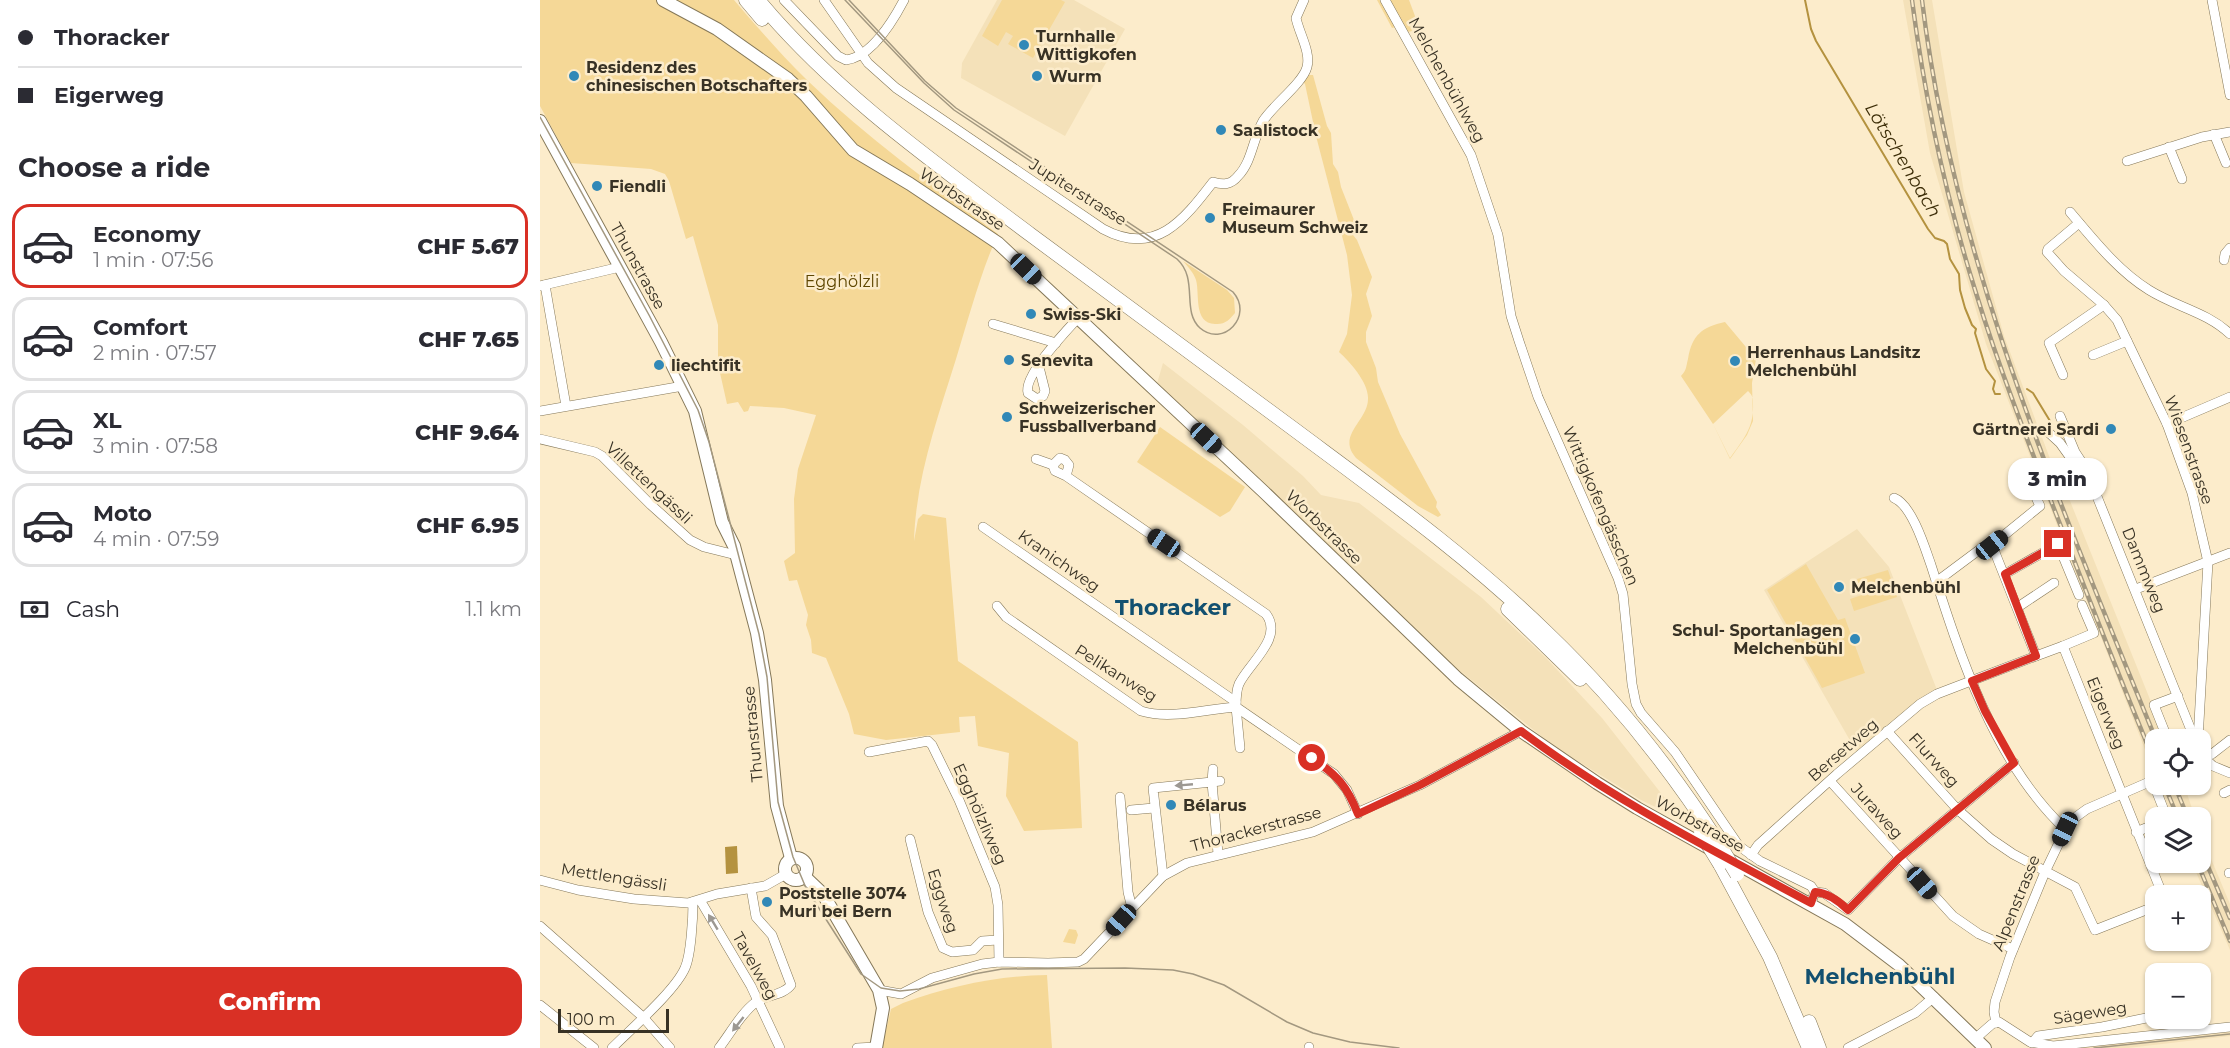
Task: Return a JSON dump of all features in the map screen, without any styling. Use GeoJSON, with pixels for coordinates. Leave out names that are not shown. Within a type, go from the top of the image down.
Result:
{"type":"FeatureCollection","features":[{"type":"Feature","properties":{"kind":"highway"},"geometry":{"type":"LineString","coordinates":[[746,0],[816,76],[892,141],[1371,499],[1495,597],[1553,652],[1607,710],[1652,764],[1701,833],[1762,940],[1819,1048]]}},
{"type":"Feature","properties":{"kind":"highway"},"geometry":{"type":"LineString","coordinates":[[758,0],[823,69],[905,140],[1408,515],[1501,590],[1574,659],[1621,711],[1677,782],[1737,874],[1779,953],[1802,1018],[1809,1048]]}},
{"type":"Feature","properties":{"kind":"main road","name":"Worbstrasse"},"geometry":{"type":"LineString","coordinates":[[663,0],[686,10],[717,29],[788,79],[853,150],[992,238],[1079,317],[1458,679],[1521,731],[1623,800],[1813,898],[1877,947],[1934,997],[1985,1048]]}},
{"type":"Feature","properties":{"kind":"main road","name":"Thunstrasse"},"geometry":{"type":"LineString","coordinates":[[540,121],[683,386],[701,429],[703,448],[722,522],[731,538],[761,651],[775,792],[791,858]]}},
{"type":"Feature","properties":{"kind":"main road"},"geometry":{"type":"LineString","coordinates":[[791,858],[804,861],[807,869],[800,879],[793,879],[786,874],[785,866],[791,858]]}},
{"type":"Feature","properties":{"kind":"main road"},"geometry":{"type":"LineString","coordinates":[[804,876],[823,894],[879,990],[883,1008],[876,1048]]}},
{"type":"Feature","properties":{"kind":"street"},"geometry":{"type":"LineString","coordinates":[[784,0],[840,58],[849,60],[861,53],[886,30],[904,0]]}},
{"type":"Feature","properties":{"kind":"street","name":"Jupiterstrasse"},"geometry":{"type":"LineString","coordinates":[[824,0],[861,53],[881,76],[896,88],[1094,224],[1118,237],[1140,240],[1154,237],[1170,229],[1192,209],[1213,182],[1228,184],[1243,171],[1263,122],[1273,107],[1305,74],[1308,56],[1296,18],[1302,1]]}},
{"type":"Feature","properties":{"kind":"street","name":"Melchenbühlweg"},"geometry":{"type":"LineString","coordinates":[[1385,0],[1471,154],[1498,235],[1511,316],[1547,417]]}},
{"type":"Feature","properties":{"kind":"street"},"geometry":{"type":"LineString","coordinates":[[2212,0],[2230,95]]}},
{"type":"Feature","properties":{"kind":"street"},"geometry":{"type":"LineString","coordinates":[[2127,161],[2214,134],[2230,132]]}},
{"type":"Feature","properties":{"kind":"street"},"geometry":{"type":"LineString","coordinates":[[2214,134],[2226,163]]}},
{"type":"Feature","properties":{"kind":"street"},"geometry":{"type":"LineString","coordinates":[[2169,147],[2182,179]]}},
{"type":"Feature","properties":{"kind":"street"},"geometry":{"type":"LineString","coordinates":[[2070,212],[2122,268],[2147,289],[2179,306],[2212,319],[2228,329]]}},
{"type":"Feature","properties":{"kind":"street","name":"Wiesenstrasse"},"geometry":{"type":"LineString","coordinates":[[2079,222],[2047,252],[2064,272],[2117,320],[2167,424],[2192,493],[2208,562],[2195,729]]}},
{"type":"Feature","properties":{"kind":"street"},"geometry":{"type":"LineString","coordinates":[[2224,260],[2230,248]]}},
{"type":"Feature","properties":{"kind":"street"},"geometry":{"type":"LineString","coordinates":[[566,406],[542,286],[620,267]]}},
{"type":"Feature","properties":{"kind":"street"},"geometry":{"type":"LineString","coordinates":[[2062,375],[2049,343],[2104,306]]}},
{"type":"Feature","properties":{"kind":"street"},"geometry":{"type":"LineString","coordinates":[[1039,367],[1079,317]]}},
{"type":"Feature","properties":{"kind":"street"},"geometry":{"type":"LineString","coordinates":[[993,324],[1056,343]]}},
{"type":"Feature","properties":{"kind":"street"},"geometry":{"type":"LineString","coordinates":[[2093,355],[2127,341]]}},
{"type":"Feature","properties":{"kind":"street"},"geometry":{"type":"LineString","coordinates":[[540,411],[683,386]]}},
{"type":"Feature","properties":{"kind":"street"},"geometry":{"type":"LineString","coordinates":[[2167,424],[2230,397]]}},
{"type":"Feature","properties":{"kind":"street","name":"Dammweg"},"geometry":{"type":"LineString","coordinates":[[2060,416],[2075,452],[2092,478],[2096,494],[2190,729]]}},
{"type":"Feature","properties":{"kind":"street","name":"Wittigkofengässchen"},"geometry":{"type":"LineString","coordinates":[[1547,417],[1623,594],[1636,704],[1681,761],[1739,846],[1751,855]]}},
{"type":"Feature","properties":{"kind":"street"},"geometry":{"type":"LineString","coordinates":[[2047,431],[2060,443],[2096,494]]}},
{"type":"Feature","properties":{"kind":"street","name":"Villettengässli"},"geometry":{"type":"LineString","coordinates":[[540,439],[595,452],[602,456],[690,540],[704,547],[736,555]]}},
{"type":"Feature","properties":{"kind":"street"},"geometry":{"type":"LineString","coordinates":[[1036,459],[1053,465],[1060,458],[1065,460],[1069,465],[1066,476],[1269,617],[1272,625],[1271,635],[1238,685],[1236,704],[1240,748]]}},
{"type":"Feature","properties":{"kind":"street"},"geometry":{"type":"LineString","coordinates":[[1936,582],[1983,547],[1992,545],[2040,506],[2027,478]]}},
{"type":"Feature","properties":{"kind":"street"},"geometry":{"type":"LineString","coordinates":[[1894,498],[1900,501],[1921,534],[1936,582],[1985,711],[2014,763],[2046,810],[2065,829]]}},
{"type":"Feature","properties":{"kind":"street","name":"Kranichweg"},"geometry":{"type":"LineString","coordinates":[[983,527],[1334,774],[1347,790],[1358,814]]}},
{"type":"Feature","properties":{"kind":"street"},"geometry":{"type":"LineString","coordinates":[[1992,545],[2036,656],[2094,633],[2058,544],[2005,574]]}},
{"type":"Feature","properties":{"kind":"street"},"geometry":{"type":"LineString","coordinates":[[2136,589],[2230,553]]}},
{"type":"Feature","properties":{"kind":"street"},"geometry":{"type":"LineString","coordinates":[[2018,607],[2054,583]]}},
{"type":"Feature","properties":{"kind":"street","name":"Pelikanweg"},"geometry":{"type":"LineString","coordinates":[[997,606],[1006,617],[1142,711],[1155,715],[1170,714],[1236,704]]}},
{"type":"Feature","properties":{"kind":"street","name":"Eigerweg"},"geometry":{"type":"LineString","coordinates":[[2063,646],[2158,885]]}},
{"type":"Feature","properties":{"kind":"street","name":"Bersetweg"},"geometry":{"type":"LineString","coordinates":[[1751,855],[1758,844],[1887,731],[1928,699],[2036,656]]}},
{"type":"Feature","properties":{"kind":"street"},"geometry":{"type":"LineString","coordinates":[[2164,729],[2154,705],[2178,696]]}},
{"type":"Feature","properties":{"kind":"street","name":"Thorackerstrasse"},"geometry":{"type":"LineString","coordinates":[[879,990],[901,994],[932,978],[999,962],[1078,962],[1084,959],[1163,876],[1187,863],[1299,837],[1358,814],[1420,785],[1521,731]]}},
{"type":"Feature","properties":{"kind":"street","name":"Flurweg"},"geometry":{"type":"LineString","coordinates":[[1887,731],[1957,808],[2000,846],[2075,887],[2095,930],[2145,910]]}},
{"type":"Feature","properties":{"kind":"street"},"geometry":{"type":"LineString","coordinates":[[2211,752],[2230,740]]}},
{"type":"Feature","properties":{"kind":"street","name":"Egghölzliweg"},"geometry":{"type":"LineString","coordinates":[[869,752],[930,741],[959,800],[994,883],[997,900],[999,962]]}},
{"type":"Feature","properties":{"kind":"street"},"geometry":{"type":"LineString","coordinates":[[1751,855],[1810,886],[1813,898],[1824,893],[1848,910],[1899,858],[2014,763]]}},
{"type":"Feature","properties":{"kind":"street"},"geometry":{"type":"LineString","coordinates":[[2211,764],[2230,773]]}},
{"type":"Feature","properties":{"kind":"street"},"geometry":{"type":"LineString","coordinates":[[1213,769],[1216,782],[1218,854]]}},
{"type":"Feature","properties":{"kind":"street"},"geometry":{"type":"LineString","coordinates":[[1152,776],[1163,876]]}},
{"type":"Feature","properties":{"kind":"street","name":"Juraweg"},"geometry":{"type":"LineString","coordinates":[[1830,781],[1953,916],[1978,934],[2013,950]]}},
{"type":"Feature","properties":{"kind":"street"},"geometry":{"type":"LineString","coordinates":[[1153,788],[1216,782]]}},
{"type":"Feature","properties":{"kind":"street","name":"Alpenstrasse"},"geometry":{"type":"LineString","coordinates":[[1996,1023],[1995,1002],[2013,950],[2065,829],[2080,813],[2145,783]]}},
{"type":"Feature","properties":{"kind":"street"},"geometry":{"type":"LineString","coordinates":[[1120,797],[1128,892],[1132,908]]}},
{"type":"Feature","properties":{"kind":"street"},"geometry":{"type":"LineString","coordinates":[[1131,810],[1154,808]]}},
{"type":"Feature","properties":{"kind":"street"},"geometry":{"type":"LineString","coordinates":[[2136,832],[2145,828]]}},
{"type":"Feature","properties":{"kind":"street","name":"Eggweg"},"geometry":{"type":"LineString","coordinates":[[910,839],[928,912],[936,937],[943,948],[952,952],[974,950],[982,941],[998,940]]}},
{"type":"Feature","properties":{"kind":"street","name":"Mettlengässli"},"geometry":{"type":"LineString","coordinates":[[540,880],[578,890],[634,899],[697,901],[717,894],[770,884],[786,874]]}},
{"type":"Feature","properties":{"kind":"street"},"geometry":{"type":"LineString","coordinates":[[719,1048],[751,1007],[759,1000],[788,989],[791,983],[772,935],[756,917],[751,888]]}},
{"type":"Feature","properties":{"kind":"street"},"geometry":{"type":"LineString","coordinates":[[612,1048],[672,986],[685,968],[697,901]]}},
{"type":"Feature","properties":{"kind":"street","name":"Tavelweg"},"geometry":{"type":"LineString","coordinates":[[697,901],[759,1000],[780,1048]]}},
{"type":"Feature","properties":{"kind":"street"},"geometry":{"type":"LineString","coordinates":[[540,926],[643,1017],[670,1048]]}},
{"type":"Feature","properties":{"kind":"street"},"geometry":{"type":"LineString","coordinates":[[1848,1048],[1897,1024],[1934,997]]}},
{"type":"Feature","properties":{"kind":"street"},"geometry":{"type":"LineString","coordinates":[[540,1005],[594,1048]]}},
{"type":"Feature","properties":{"kind":"street","name":"Sägeweg"},"geometry":{"type":"LineString","coordinates":[[2032,1043],[2038,1036],[2145,1018]]}},
{"type":"Feature","properties":{"kind":"street"},"geometry":{"type":"LineString","coordinates":[[1976,1038],[1987,1027],[1996,1023],[2003,1023],[2032,1043],[2052,1046],[2230,1027]]}},
{"type":"Feature","properties":{"kind":"street"},"geometry":{"type":"LineString","coordinates":[[856,1048],[876,1048]]}},
{"type":"Feature","properties":{"kind":"shaded area"},"geometry":{"type":"Polygon","coordinates":[[[997,0],[1074,0],[1125,29],[1065,136],[961,78],[962,63],[997,0]]]}},
{"type":"Feature","properties":{"kind":"shaded area"},"geometry":{"type":"Polygon","coordinates":[[[1903,0],[1932,0],[1964,192],[2004,336],[2065,497],[2068,496],[2162,729],[2145,729],[2145,749],[1986,344],[1930,153],[1903,0]]]}},
{"type":"Feature","properties":{"kind":"shaded area"},"geometry":{"type":"Polygon","coordinates":[[[1163,363],[1243,425],[1303,476],[1321,495],[1359,503],[1481,597],[1546,658],[1602,718],[1675,811],[1672,815],[1641,800],[1555,747],[1449,662],[1156,387],[1163,363]]]}},
{"type":"Feature","properties":{"kind":"shaded area","name":"Schul- Sportanlagen Melchenbühl"},"geometry":{"type":"Polygon","coordinates":[[[1857,529],[1889,567],[1937,690],[1926,695],[1856,751],[1764,590],[1857,529]]]}},
{"type":"Feature","properties":{"kind":"shaded area"},"geometry":{"type":"Polygon","coordinates":[[[2163,795],[2187,795],[2192,807],[2169,807],[2163,795]]]}},
{"type":"Feature","properties":{"kind":"shaded area"},"geometry":{"type":"Polygon","coordinates":[[[737,846],[738,873],[726,874],[725,847],[737,846]]]}},
{"type":"Feature","properties":{"kind":"shaded area"},"geometry":{"type":"Polygon","coordinates":[[[2211,859],[2230,904],[2230,950],[2211,906],[2211,885],[2202,885],[2196,873],[2211,873],[2211,859]]]}},
{"type":"Feature","properties":{"kind":"shaded area"},"geometry":{"type":"Polygon","coordinates":[[[2230,1032],[2230,1036],[2128,1048],[2071,1048],[2230,1032]]]}},
{"type":"Feature","properties":{"kind":"green space","name":"Egghölzli"},"geometry":{"type":"Polygon","coordinates":[[[540,0],[734,0],[789,62],[830,102],[998,234],[975,296],[935,427],[923,471],[914,541],[918,519],[923,514],[946,518],[958,661],[1078,742],[1082,828],[1024,831],[1006,796],[1009,753],[978,746],[975,716],[959,717],[960,732],[886,740],[854,734],[849,714],[826,658],[812,653],[806,625],[808,615],[797,580],[789,581],[784,561],[795,553],[794,499],[798,469],[816,415],[784,408],[750,406],[748,411],[744,412],[738,402],[727,404],[718,364],[718,325],[693,236],[686,239],[665,174],[651,169],[571,163],[540,106],[540,0]]]}},
{"type":"Feature","properties":{"kind":"green space"},"geometry":{"type":"Polygon","coordinates":[[[1002,0],[1061,0],[1065,2],[1033,58],[1008,44],[1013,36],[1006,32],[998,46],[982,36],[1002,0]]]}},
{"type":"Feature","properties":{"kind":"green space"},"geometry":{"type":"Polygon","coordinates":[[[1377,0],[1409,0],[1415,16],[1413,31],[1407,32],[1401,25],[1392,28],[1377,0]]]}},
{"type":"Feature","properties":{"kind":"green space"},"geometry":{"type":"Polygon","coordinates":[[[1306,75],[1313,75],[1331,133],[1333,164],[1338,172],[1341,187],[1354,220],[1353,235],[1372,277],[1366,294],[1372,316],[1366,332],[1366,342],[1376,368],[1378,382],[1400,434],[1437,502],[1436,507],[1441,515],[1438,517],[1418,506],[1356,458],[1351,450],[1349,442],[1351,435],[1367,407],[1368,399],[1365,386],[1358,373],[1339,352],[1347,334],[1352,295],[1347,255],[1305,84],[1301,80],[1306,75]]]}},
{"type":"Feature","properties":{"kind":"green space"},"geometry":{"type":"Polygon","coordinates":[[[1183,261],[1227,290],[1234,298],[1235,313],[1227,321],[1215,324],[1203,319],[1200,313],[1196,280],[1183,261]]]}},
{"type":"Feature","properties":{"kind":"green space"},"geometry":{"type":"Polygon","coordinates":[[[1725,322],[1756,359],[1752,397],[1748,391],[1713,424],[1681,376],[1685,370],[1692,344],[1699,333],[1725,322]]]}},
{"type":"Feature","properties":{"kind":"green space"},"geometry":{"type":"Polygon","coordinates":[[[1753,413],[1753,421],[1747,435],[1730,459],[1713,424],[1730,458],[1747,433],[1753,413]]]}},
{"type":"Feature","properties":{"kind":"green space"},"geometry":{"type":"Polygon","coordinates":[[[1160,427],[1245,487],[1230,511],[1220,517],[1137,462],[1160,427]]]}},
{"type":"Feature","properties":{"kind":"green space"},"geometry":{"type":"Polygon","coordinates":[[[1806,564],[1838,620],[1845,618],[1865,673],[1822,688],[1767,590],[1806,564]]]}},
{"type":"Feature","properties":{"kind":"green space"},"geometry":{"type":"Polygon","coordinates":[[[1888,570],[1897,597],[1854,611],[1850,599],[1862,595],[1857,579],[1888,570]]]}},
{"type":"Feature","properties":{"kind":"green space"},"geometry":{"type":"Polygon","coordinates":[[[1069,929],[1076,930],[1078,935],[1075,944],[1063,942],[1069,929]]]}},
{"type":"Feature","properties":{"kind":"green space"},"geometry":{"type":"Polygon","coordinates":[[[1047,975],[1052,1048],[882,1048],[891,1009],[903,1003],[974,983],[1010,977],[1047,975]]]}},
{"type":"Feature","properties":{"kind":"waterway","name":"Lötschenbach"},"geometry":{"type":"LineString","coordinates":[[1805,0],[1816,41],[1928,229],[1935,238],[1947,244],[1950,259],[1959,274],[1965,308],[1976,329],[1975,333],[1986,369],[1995,381],[1993,389],[1995,394],[2000,394]]}},
{"type":"Feature","properties":{"kind":"waterway","name":"Lötschenbach"},"geometry":{"type":"LineString","coordinates":[[2027,389],[2033,393],[2050,421]]}},
{"type":"Feature","properties":{"kind":"tram line"},"geometry":{"type":"LineString","coordinates":[[845,0],[924,83],[954,110],[1177,259],[1184,267],[1189,285],[1191,313],[1200,328],[1209,333],[1218,334],[1226,332],[1233,326],[1240,311],[1239,301],[1233,292],[956,108],[925,81],[849,0]]}},
{"type":"Feature","properties":{"kind":"tram line"},"geometry":{"type":"LineString","coordinates":[[540,117],[649,315],[698,410],[709,442],[759,634],[767,677],[778,802],[793,857],[806,888],[861,974],[881,988],[900,991],[919,989],[1002,969],[1173,970],[1193,974],[1224,985],[1287,1022],[1313,1033],[1350,1042],[1399,1048]]}},
{"type":"Feature","properties":{"kind":"tram line"},"geometry":{"type":"LineString","coordinates":[[2094,1048],[2230,1034]]}},
{"type":"Feature","properties":{"kind":"railway"},"geometry":{"type":"LineString","coordinates":[[1912,0],[1923,74],[1938,148],[1955,221],[1985,322],[2038,466],[2145,738]]}},
{"type":"Feature","properties":{"kind":"railway"},"geometry":{"type":"LineString","coordinates":[[1922,0],[1937,96],[1958,191],[1984,285],[2014,377],[2048,469],[2152,729]]}},
{"type":"Feature","properties":{"kind":"railway"},"geometry":{"type":"LineString","coordinates":[[2169,795],[2173,807]]}},
{"type":"Feature","properties":{"kind":"railway"},"geometry":{"type":"LineString","coordinates":[[2179,795],[2183,807]]}},
{"type":"Feature","properties":{"kind":"railway"},"geometry":{"type":"LineString","coordinates":[[2202,873],[2230,941]]}},
{"type":"Feature","properties":{"kind":"railway"},"geometry":{"type":"LineString","coordinates":[[2211,873],[2230,918]]}},
{"type":"Feature","properties":{"kind":"place","name":"Turnhalle Wittigkofen"},"geometry":{"type":"Point","coordinates":[1024,45]}},
{"type":"Feature","properties":{"kind":"place","name":"Residenz des chinesischen Botschafters"},"geometry":{"type":"Point","coordinates":[574,76]}},
{"type":"Feature","properties":{"kind":"place","name":"Wurm"},"geometry":{"type":"Point","coordinates":[1037,76]}},
{"type":"Feature","properties":{"kind":"place","name":"Saalistock"},"geometry":{"type":"Point","coordinates":[1221,130]}},
{"type":"Feature","properties":{"kind":"place","name":"Fiendli"},"geometry":{"type":"Point","coordinates":[597,186]}},
{"type":"Feature","properties":{"kind":"place","name":"Freimaurer Museum Schweiz"},"geometry":{"type":"Point","coordinates":[1210,218]}},
{"type":"Feature","properties":{"kind":"place","name":"Swiss-Ski"},"geometry":{"type":"Point","coordinates":[1031,314]}},
{"type":"Feature","properties":{"kind":"place","name":"Senevita"},"geometry":{"type":"Point","coordinates":[1009,360]}},
{"type":"Feature","properties":{"kind":"place","name":"Herrenhaus Landsitz Melchenbühl"},"geometry":{"type":"Point","coordinates":[1735,361]}},
{"type":"Feature","properties":{"kind":"place","name":"liechtifit"},"geometry":{"type":"Point","coordinates":[659,365]}},
{"type":"Feature","properties":{"kind":"place","name":"Schweizerischer Fussballverband"},"geometry":{"type":"Point","coordinates":[1007,417]}},
{"type":"Feature","properties":{"kind":"place","name":"Gärtnerei Sardi"},"geometry":{"type":"Point","coordinates":[2111,429]}},
{"type":"Feature","properties":{"kind":"place","name":"Melchenbühl"},"geometry":{"type":"Point","coordinates":[1839,587]}},
{"type":"Feature","properties":{"kind":"place","name":"Schul- Sportanlagen Melchenbühl"},"geometry":{"type":"Point","coordinates":[1855,639]}},
{"type":"Feature","properties":{"kind":"place","name":"Bélarus"},"geometry":{"type":"Point","coordinates":[1171,805]}},
{"type":"Feature","properties":{"kind":"place","name":"Poststelle 3074 Muri bei Bern"},"geometry":{"type":"Point","coordinates":[767,902]}},
{"type":"Feature","properties":{"kind":"district","name":"Thoracker"},"geometry":{"type":"Point","coordinates":[1173,607]}},
{"type":"Feature","properties":{"kind":"district","name":"Melchenbühl"},"geometry":{"type":"Point","coordinates":[1880,976]}},
{"type":"Feature","properties":{"kind":"route"},"geometry":{"type":"LineString","coordinates":[[1312,758],[1338,778],[1347,790],[1358,814],[1420,785],[1521,731],[1637,808],[1787,891],[1811,903],[1815,892],[1824,893],[1848,910],[1899,858],[2014,763],[1985,711],[1972,681],[2036,656],[2005,574],[2058,544]]}}]}
